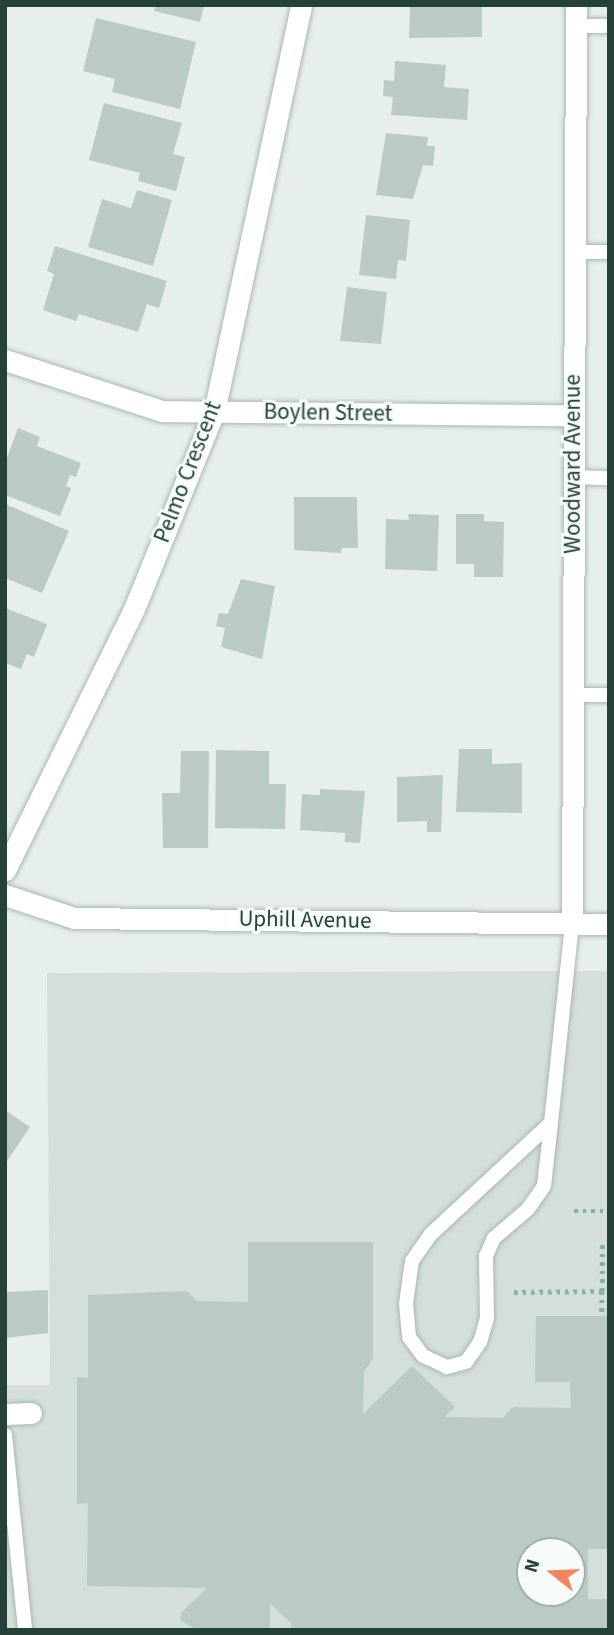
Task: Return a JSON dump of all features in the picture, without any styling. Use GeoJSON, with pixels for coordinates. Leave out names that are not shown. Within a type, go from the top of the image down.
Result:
{"type":"FeatureCollection","features":[{"type":"Feature","properties":{"kind":"street","name":"Pelmo Crescent"},"geometry":{"type":"LineString","coordinates":[[5,870],[134,609],[214,412],[301,5]]}},
{"type":"Feature","properties":{"kind":"street","name":"Woodward Avenue"},"geometry":{"type":"LineString","coordinates":[[572,924],[576,15]]}},
{"type":"Feature","properties":{"kind":"street","name":"Boylen Street"},"geometry":{"type":"LineString","coordinates":[[5,360],[162,411],[574,415]]}},
{"type":"Feature","properties":{"kind":"street","name":"Uphill Avenue"},"geometry":{"type":"LineString","coordinates":[[5,895],[74,918],[609,924]]}},
{"type":"Feature","properties":{"kind":"street"},"geometry":{"type":"LineString","coordinates":[[5,1414],[32,1413]]}},
{"type":"Feature","properties":{"kind":"lane"},"geometry":{"type":"LineString","coordinates":[[576,15],[609,26]]}},
{"type":"Feature","properties":{"kind":"lane"},"geometry":{"type":"LineString","coordinates":[[574,251],[609,252]]}},
{"type":"Feature","properties":{"kind":"lane"},"geometry":{"type":"LineString","coordinates":[[573,477],[609,478]]}},
{"type":"Feature","properties":{"kind":"lane"},"geometry":{"type":"LineString","coordinates":[[573,695],[609,695]]}},
{"type":"Feature","properties":{"kind":"lane"},"geometry":{"type":"LineString","coordinates":[[551,1123],[431,1234],[412,1261],[406,1304],[408,1337],[423,1356],[447,1367],[466,1363],[480,1342],[487,1318],[486,1256],[494,1238],[528,1209],[544,1186],[551,1123],[572,924]]}},
{"type":"Feature","properties":{"kind":"lane"},"geometry":{"type":"LineString","coordinates":[[5,1435],[25,1630]]}},
{"type":"Feature","properties":{"kind":"path"},"geometry":{"type":"LineString","coordinates":[[574,1211],[604,1211]]}},
{"type":"Feature","properties":{"kind":"path"},"geometry":{"type":"LineString","coordinates":[[602,1241],[602,1316]]}},
{"type":"Feature","properties":{"kind":"path"},"geometry":{"type":"LineString","coordinates":[[514,1292],[602,1291]]}},
{"type":"Feature","properties":{"kind":"shaded area"},"geometry":{"type":"Polygon","coordinates":[[[609,971],[609,1630],[5,1630],[5,1385],[50,1385],[47,973],[609,971]]]}},
{"type":"Feature","properties":{"kind":"building"},"geometry":{"type":"Polygon","coordinates":[[[156,5],[204,5],[200,22],[154,11],[156,5]]]}},
{"type":"Feature","properties":{"kind":"building"},"geometry":{"type":"Polygon","coordinates":[[[410,5],[482,5],[482,37],[409,38],[410,5]]]}},
{"type":"Feature","properties":{"kind":"building"},"geometry":{"type":"Polygon","coordinates":[[[96,18],[196,42],[180,109],[112,92],[115,79],[83,71],[96,18]]]}},
{"type":"Feature","properties":{"kind":"building"},"geometry":{"type":"Polygon","coordinates":[[[395,61],[446,65],[444,87],[469,89],[467,120],[391,115],[393,97],[383,96],[384,80],[394,81],[395,61]]]}},
{"type":"Feature","properties":{"kind":"building"},"geometry":{"type":"Polygon","coordinates":[[[104,103],[182,123],[173,154],[185,157],[176,191],[138,181],[140,173],[89,160],[104,103]]]}},
{"type":"Feature","properties":{"kind":"building"},"geometry":{"type":"Polygon","coordinates":[[[386,133],[428,137],[427,146],[435,146],[433,166],[423,165],[413,199],[376,195],[386,133]]]}},
{"type":"Feature","properties":{"kind":"building"},"geometry":{"type":"Polygon","coordinates":[[[137,190],[172,200],[153,266],[88,247],[102,199],[131,208],[137,190]]]}},
{"type":"Feature","properties":{"kind":"building"},"geometry":{"type":"Polygon","coordinates":[[[366,215],[410,220],[406,261],[398,260],[396,279],[359,275],[366,215]]]}},
{"type":"Feature","properties":{"kind":"building"},"geometry":{"type":"Polygon","coordinates":[[[55,246],[167,281],[159,308],[147,304],[138,332],[79,314],[76,321],[43,310],[54,274],[47,271],[55,246]]]}},
{"type":"Feature","properties":{"kind":"building"},"geometry":{"type":"Polygon","coordinates":[[[347,287],[387,292],[381,344],[340,341],[347,287]]]}},
{"type":"Feature","properties":{"kind":"building"},"geometry":{"type":"Polygon","coordinates":[[[18,428],[40,437],[37,446],[81,463],[76,477],[70,475],[66,486],[71,488],[60,516],[5,495],[5,463],[18,428]]]}},
{"type":"Feature","properties":{"kind":"building"},"geometry":{"type":"Polygon","coordinates":[[[294,497],[357,497],[358,548],[342,548],[341,553],[294,550],[294,497]]]}},
{"type":"Feature","properties":{"kind":"building"},"geometry":{"type":"Polygon","coordinates":[[[5,504],[69,531],[42,593],[5,578],[5,504]]]}},
{"type":"Feature","properties":{"kind":"building"},"geometry":{"type":"Polygon","coordinates":[[[408,514],[439,515],[437,571],[385,569],[386,519],[409,520],[408,514]]]}},
{"type":"Feature","properties":{"kind":"building"},"geometry":{"type":"Polygon","coordinates":[[[456,514],[484,514],[484,521],[504,522],[503,577],[474,577],[474,564],[456,564],[456,514]]]}},
{"type":"Feature","properties":{"kind":"building"},"geometry":{"type":"Polygon","coordinates":[[[241,579],[275,586],[262,659],[221,647],[225,628],[216,626],[219,613],[228,614],[241,579]]]}},
{"type":"Feature","properties":{"kind":"building"},"geometry":{"type":"Polygon","coordinates":[[[5,608],[47,624],[34,657],[27,654],[21,669],[5,663],[5,608]]]}},
{"type":"Feature","properties":{"kind":"building"},"geometry":{"type":"Polygon","coordinates":[[[459,749],[492,749],[492,764],[522,763],[522,813],[456,812],[459,749]]]}},
{"type":"Feature","properties":{"kind":"building"},"geometry":{"type":"Polygon","coordinates":[[[216,750],[269,751],[269,784],[286,784],[285,829],[215,828],[216,750]]]}},
{"type":"Feature","properties":{"kind":"building"},"geometry":{"type":"Polygon","coordinates":[[[181,751],[209,751],[208,848],[163,848],[162,793],[180,793],[181,751]]]}},
{"type":"Feature","properties":{"kind":"building"},"geometry":{"type":"Polygon","coordinates":[[[443,775],[441,832],[427,832],[427,821],[397,822],[397,777],[443,775]]]}},
{"type":"Feature","properties":{"kind":"building"},"geometry":{"type":"Polygon","coordinates":[[[320,789],[365,791],[360,843],[345,842],[345,833],[300,830],[302,794],[320,795],[320,789]]]}},
{"type":"Feature","properties":{"kind":"building"},"geometry":{"type":"Polygon","coordinates":[[[5,1110],[30,1127],[5,1164],[5,1110]]]}},
{"type":"Feature","properties":{"kind":"building"},"geometry":{"type":"Polygon","coordinates":[[[248,1242],[373,1242],[373,1359],[364,1372],[363,1414],[412,1366],[455,1407],[444,1417],[503,1418],[513,1407],[571,1408],[570,1382],[535,1382],[536,1316],[609,1316],[609,1549],[588,1549],[588,1599],[609,1599],[609,1630],[291,1630],[291,1623],[270,1603],[270,1630],[197,1630],[180,1620],[181,1613],[207,1588],[87,1586],[88,1503],[77,1504],[77,1377],[88,1378],[88,1295],[187,1291],[197,1301],[248,1302],[248,1242]]]}},
{"type":"Feature","properties":{"kind":"building"},"geometry":{"type":"Polygon","coordinates":[[[48,1290],[48,1333],[5,1338],[5,1292],[48,1290]]]}}]}
